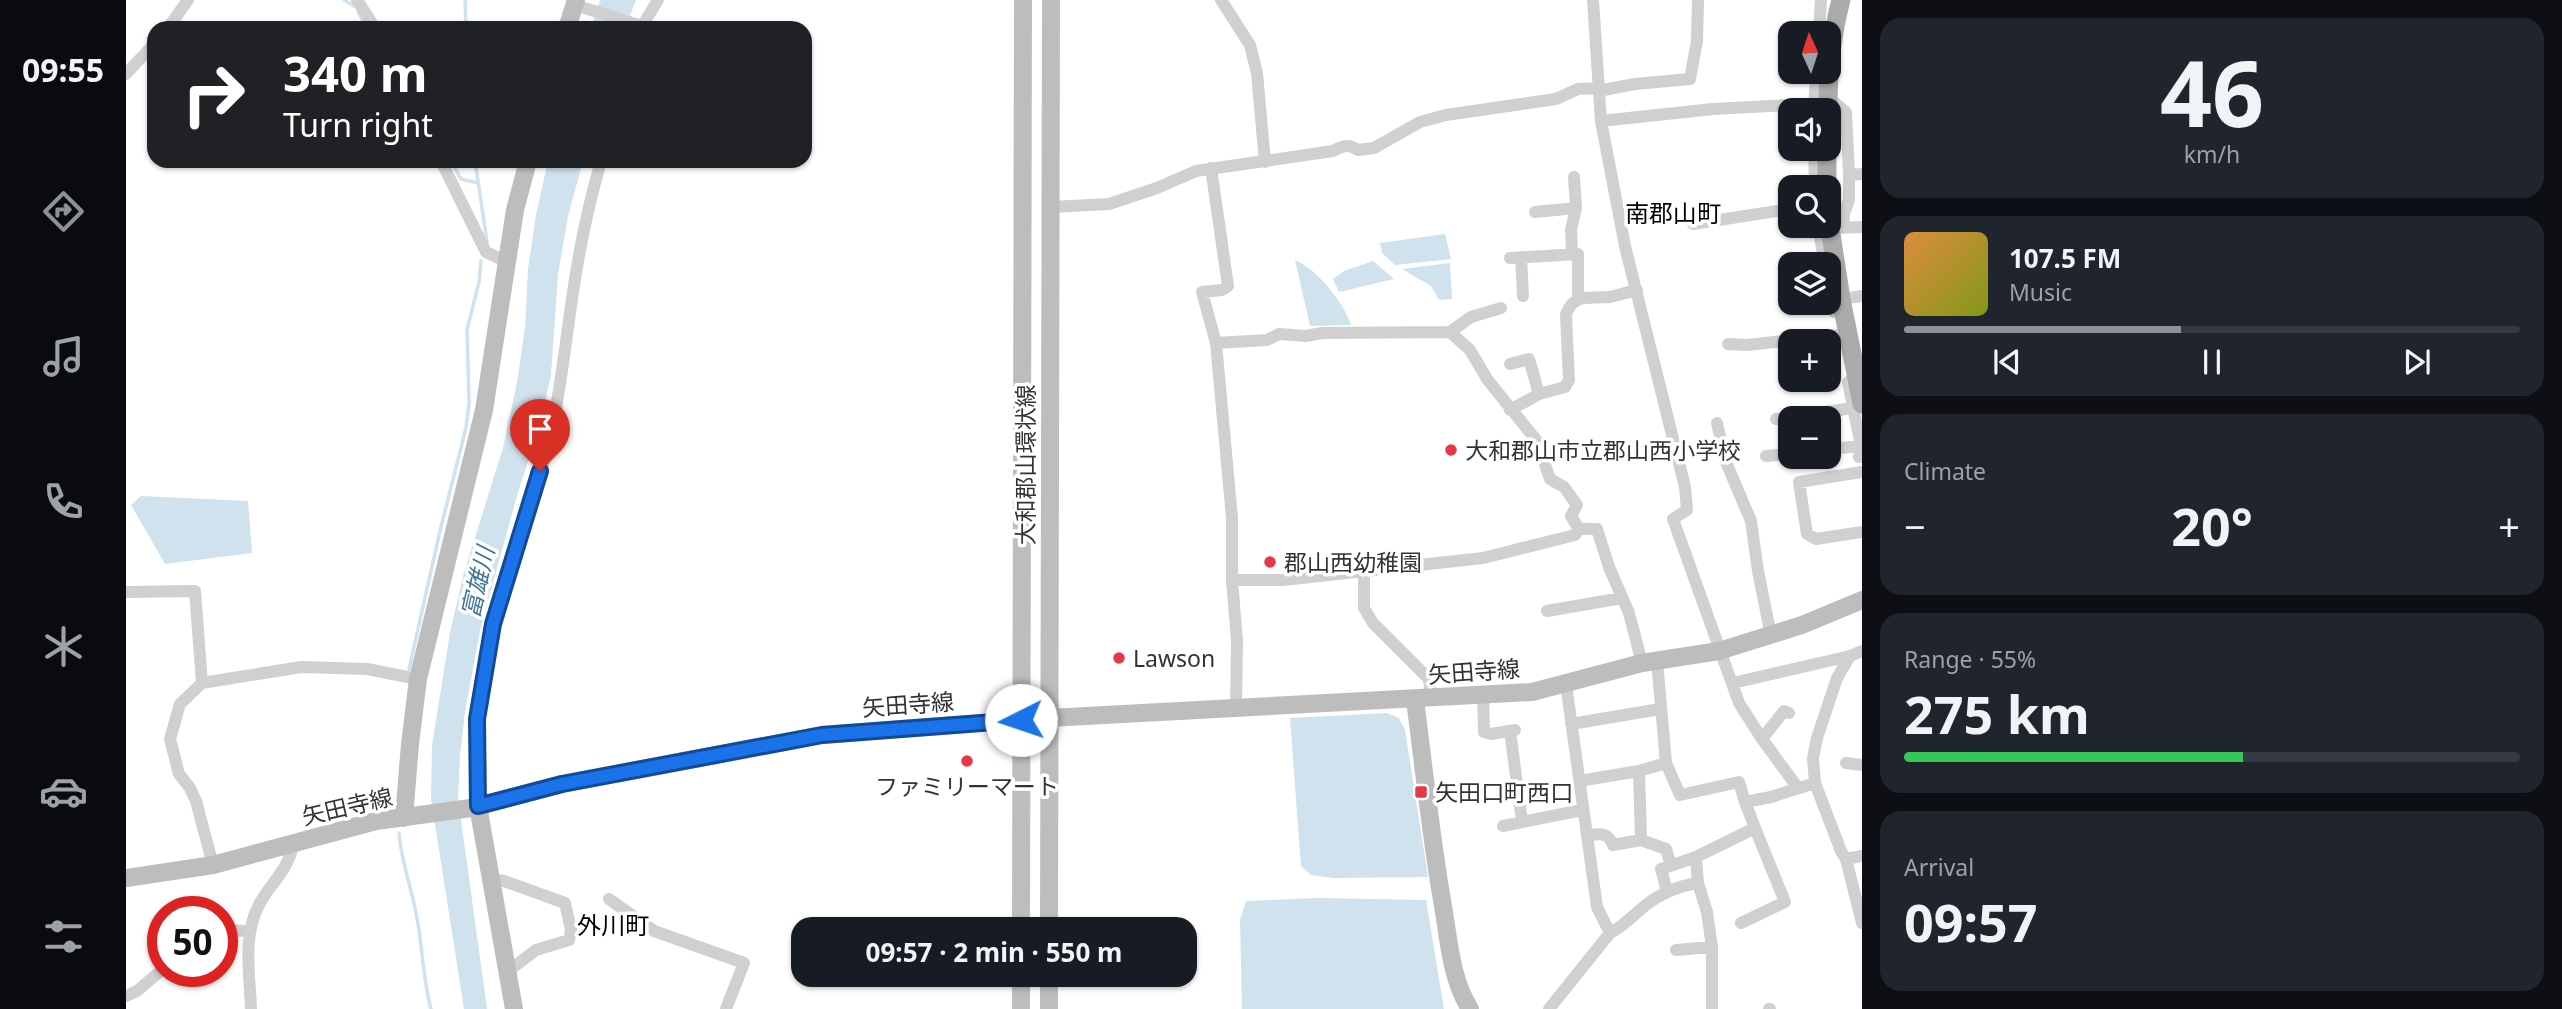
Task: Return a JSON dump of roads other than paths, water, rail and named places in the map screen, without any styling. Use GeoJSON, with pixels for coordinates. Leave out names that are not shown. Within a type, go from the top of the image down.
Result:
{"type":"FeatureCollection","features":[{"type":"Feature","properties":{"kind":"main road","name":"大和郡山環状線"},"geometry":{"type":"LineString","coordinates":[[1021,917],[1023,0]]}},
{"type":"Feature","properties":{"kind":"main road","name":"大和郡山環状線"},"geometry":{"type":"LineString","coordinates":[[1049,917],[1051,0]]}},
{"type":"Feature","properties":{"kind":"main road"},"geometry":{"type":"LineString","coordinates":[[1823,98],[1834,25],[1842,0]]}},
{"type":"Feature","properties":{"kind":"main road"},"geometry":{"type":"LineString","coordinates":[[571,21],[580,5]]}},
{"type":"Feature","properties":{"kind":"main road"},"geometry":{"type":"LineString","coordinates":[[410,817],[418,679],[484,410],[515,210],[526,168]]}},
{"type":"Feature","properties":{"kind":"main road"},"geometry":{"type":"LineString","coordinates":[[1841,309],[1857,350],[1858,406]]}},
{"type":"Feature","properties":{"kind":"main road","name":"矢田寺線"},"geometry":{"type":"LineString","coordinates":[[126,878],[213,865],[376,821],[475,807],[562,784],[822,735],[1049,718],[1532,692],[1650,662],[1719,651],[1771,636],[1862,600]]}},
{"type":"Feature","properties":{"kind":"main road"},"geometry":{"type":"LineString","coordinates":[[1423,698],[1436,867],[1458,985],[1470,1009]]}},
{"type":"Feature","properties":{"kind":"main road"},"geometry":{"type":"LineString","coordinates":[[475,807],[514,1009]]}},
{"type":"Feature","properties":{"kind":"main road"},"geometry":{"type":"LineString","coordinates":[[1021,987],[1021,1009]]}},
{"type":"Feature","properties":{"kind":"main road"},"geometry":{"type":"LineString","coordinates":[[1049,987],[1049,1009]]}},
{"type":"Feature","properties":{"kind":"street"},"geometry":{"type":"LineString","coordinates":[[173,21],[188,0]]}},
{"type":"Feature","properties":{"kind":"street"},"geometry":{"type":"LineString","coordinates":[[357,0],[370,21]]}},
{"type":"Feature","properties":{"kind":"street"},"geometry":{"type":"LineString","coordinates":[[646,21],[658,0]]}},
{"type":"Feature","properties":{"kind":"street"},"geometry":{"type":"LineString","coordinates":[[1221,0],[1250,46],[1257,73],[1265,162]]}},
{"type":"Feature","properties":{"kind":"street"},"geometry":{"type":"LineString","coordinates":[[1593,0],[1601,121],[1636,290],[1685,487],[1687,510],[1673,519],[1739,703],[1798,788]]}},
{"type":"Feature","properties":{"kind":"street"},"geometry":{"type":"LineString","coordinates":[[1051,207],[1109,204],[1211,168],[1333,151],[1343,146],[1358,150],[1374,148],[1420,122],[1446,115],[1556,99],[1578,89],[1598,90],[1690,79],[1697,40],[1699,0]]}},
{"type":"Feature","properties":{"kind":"street"},"geometry":{"type":"LineString","coordinates":[[1820,21],[1821,0]]}},
{"type":"Feature","properties":{"kind":"street"},"geometry":{"type":"LineString","coordinates":[[580,5],[625,21]]}},
{"type":"Feature","properties":{"kind":"street"},"geometry":{"type":"LineString","coordinates":[[126,74],[147,52]]}},
{"type":"Feature","properties":{"kind":"street"},"geometry":{"type":"LineString","coordinates":[[1601,121],[1713,109],[1778,107]]}},
{"type":"Feature","properties":{"kind":"street"},"geometry":{"type":"LineString","coordinates":[[1841,111],[1846,112],[1856,174],[1856,200],[1841,216]]}},
{"type":"Feature","properties":{"kind":"street"},"geometry":{"type":"LineString","coordinates":[[445,168],[486,252],[507,262]]}},
{"type":"Feature","properties":{"kind":"street"},"geometry":{"type":"LineString","coordinates":[[475,807],[477,719],[493,624],[555,416],[586,216],[599,168]]}},
{"type":"Feature","properties":{"kind":"street"},"geometry":{"type":"LineString","coordinates":[[1211,168],[1228,286],[1222,290],[1202,292],[1216,343],[1232,518],[1232,580],[1237,641],[1236,709]]}},
{"type":"Feature","properties":{"kind":"street"},"geometry":{"type":"LineString","coordinates":[[1572,254],[1570,230],[1576,208],[1574,177]]}},
{"type":"Feature","properties":{"kind":"street"},"geometry":{"type":"LineString","coordinates":[[1535,212],[1576,208]]}},
{"type":"Feature","properties":{"kind":"street"},"geometry":{"type":"LineString","coordinates":[[1693,224],[1778,211]]}},
{"type":"Feature","properties":{"kind":"street"},"geometry":{"type":"LineString","coordinates":[[1841,226],[1862,227]]}},
{"type":"Feature","properties":{"kind":"street"},"geometry":{"type":"LineString","coordinates":[[1523,296],[1516,258],[1577,254],[1578,298]]}},
{"type":"Feature","properties":{"kind":"street"},"geometry":{"type":"LineString","coordinates":[[1510,410],[1539,394],[1565,387],[1569,380],[1566,314],[1570,304],[1578,298],[1610,297],[1636,290]]}},
{"type":"Feature","properties":{"kind":"street"},"geometry":{"type":"LineString","coordinates":[[1841,294],[1862,296]]}},
{"type":"Feature","properties":{"kind":"street"},"geometry":{"type":"LineString","coordinates":[[1216,343],[1267,340],[1279,334],[1306,336],[1322,333],[1450,332],[1471,317],[1501,308]]}},
{"type":"Feature","properties":{"kind":"street"},"geometry":{"type":"LineString","coordinates":[[1450,332],[1470,351],[1510,410],[1537,441],[1550,479],[1564,487],[1577,505],[1571,516],[1579,528]]}},
{"type":"Feature","properties":{"kind":"street"},"geometry":{"type":"LineString","coordinates":[[1728,344],[1778,342]]}},
{"type":"Feature","properties":{"kind":"street"},"geometry":{"type":"LineString","coordinates":[[1841,346],[1858,406],[1862,474],[1800,482],[1807,534],[1816,539],[1862,532]]}},
{"type":"Feature","properties":{"kind":"street"},"geometry":{"type":"LineString","coordinates":[[1510,364],[1529,359],[1539,394]]}},
{"type":"Feature","properties":{"kind":"street"},"geometry":{"type":"LineString","coordinates":[[1776,419],[1858,406]]}},
{"type":"Feature","properties":{"kind":"street"},"geometry":{"type":"LineString","coordinates":[[1717,423],[1727,462],[1751,521],[1771,636]]}},
{"type":"Feature","properties":{"kind":"street"},"geometry":{"type":"LineString","coordinates":[[1841,451],[1861,453]]}},
{"type":"Feature","properties":{"kind":"street"},"geometry":{"type":"LineString","coordinates":[[1766,456],[1778,455]]}},
{"type":"Feature","properties":{"kind":"street"},"geometry":{"type":"LineString","coordinates":[[1232,580],[1283,580],[1483,558],[1575,535],[1579,528]]}},
{"type":"Feature","properties":{"kind":"street"},"geometry":{"type":"LineString","coordinates":[[1579,528],[1597,529],[1622,598],[1650,662],[1660,678],[1660,709],[1666,763],[1680,795],[1739,782],[1785,902],[1741,923]]}},
{"type":"Feature","properties":{"kind":"street"},"geometry":{"type":"LineString","coordinates":[[1364,571],[1364,608],[1373,622],[1429,679],[1423,698]]}},
{"type":"Feature","properties":{"kind":"street"},"geometry":{"type":"LineString","coordinates":[[126,592],[195,591],[202,682]]}},
{"type":"Feature","properties":{"kind":"street"},"geometry":{"type":"LineString","coordinates":[[1547,611],[1622,598]]}},
{"type":"Feature","properties":{"kind":"street"},"geometry":{"type":"LineString","coordinates":[[1733,683],[1856,654]]}},
{"type":"Feature","properties":{"kind":"street"},"geometry":{"type":"LineString","coordinates":[[1856,654],[1837,678],[1813,758],[1815,783],[1828,821],[1846,859],[1862,923]]}},
{"type":"Feature","properties":{"kind":"street"},"geometry":{"type":"LineString","coordinates":[[213,865],[196,801],[179,774],[170,739],[180,704],[202,682],[301,667],[367,669],[418,679]]}},
{"type":"Feature","properties":{"kind":"street"},"geometry":{"type":"LineString","coordinates":[[1566,684],[1597,907],[1610,933]]}},
{"type":"Feature","properties":{"kind":"street"},"geometry":{"type":"LineString","coordinates":[[1483,694],[1484,732],[1491,734],[1513,731],[1522,821]]}},
{"type":"Feature","properties":{"kind":"street"},"geometry":{"type":"LineString","coordinates":[[1571,724],[1660,709]]}},
{"type":"Feature","properties":{"kind":"street"},"geometry":{"type":"LineString","coordinates":[[1762,739],[1784,711],[1789,713]]}},
{"type":"Feature","properties":{"kind":"street"},"geometry":{"type":"LineString","coordinates":[[1579,781],[1639,771],[1666,763]]}},
{"type":"Feature","properties":{"kind":"street"},"geometry":{"type":"LineString","coordinates":[[1846,763],[1862,765]]}},
{"type":"Feature","properties":{"kind":"street"},"geometry":{"type":"LineString","coordinates":[[1639,771],[1641,840]]}},
{"type":"Feature","properties":{"kind":"street"},"geometry":{"type":"LineString","coordinates":[[1745,802],[1815,783]]}},
{"type":"Feature","properties":{"kind":"street"},"geometry":{"type":"LineString","coordinates":[[1518,792],[1537,789]]}},
{"type":"Feature","properties":{"kind":"street"},"geometry":{"type":"LineString","coordinates":[[1503,826],[1582,810]]}},
{"type":"Feature","properties":{"kind":"street"},"geometry":{"type":"LineString","coordinates":[[1667,891],[1661,869],[1696,857],[1755,828]]}},
{"type":"Feature","properties":{"kind":"street"},"geometry":{"type":"LineString","coordinates":[[1588,835],[1603,834],[1610,837],[1614,845],[1641,840],[1666,849],[1671,865]]}},
{"type":"Feature","properties":{"kind":"street"},"geometry":{"type":"LineString","coordinates":[[251,1009],[249,931],[258,906],[292,858],[293,843]]}},
{"type":"Feature","properties":{"kind":"street"},"geometry":{"type":"LineString","coordinates":[[1846,859],[1862,856]]}},
{"type":"Feature","properties":{"kind":"street"},"geometry":{"type":"LineString","coordinates":[[1696,857],[1698,883],[1707,912],[1712,947],[1712,1009]]}},
{"type":"Feature","properties":{"kind":"street"},"geometry":{"type":"LineString","coordinates":[[491,879],[504,881],[565,903],[571,930],[569,940],[536,950],[507,972]]}},
{"type":"Feature","properties":{"kind":"street"},"geometry":{"type":"LineString","coordinates":[[1549,1009],[1610,933],[1667,891],[1698,883]]}},
{"type":"Feature","properties":{"kind":"street"},"geometry":{"type":"LineString","coordinates":[[609,899],[654,931],[744,963],[726,1009]]}},
{"type":"Feature","properties":{"kind":"street"},"geometry":{"type":"LineString","coordinates":[[238,931],[249,931]]}},
{"type":"Feature","properties":{"kind":"street"},"geometry":{"type":"LineString","coordinates":[[1676,950],[1712,947]]}},
{"type":"Feature","properties":{"kind":"street"},"geometry":{"type":"LineString","coordinates":[[126,996],[147,983]]}},
{"type":"Feature","properties":{"kind":"water"},"geometry":{"type":"Polygon","coordinates":[[[600,0],[636,0],[628,21],[593,21],[600,0]]]}},
{"type":"Feature","properties":{"kind":"water","name":"富雄川"},"geometry":{"type":"Polygon","coordinates":[[[546,168],[581,168],[568,216],[558,274],[551,375],[540,423],[481,626],[465,712],[458,798],[487,1009],[464,1009],[431,799],[432,745],[450,633],[463,576],[503,448],[517,382],[536,215],[546,168]]]}},
{"type":"Feature","properties":{"kind":"water"},"geometry":{"type":"Polygon","coordinates":[[[1445,234],[1451,259],[1395,265],[1382,253],[1380,243],[1445,234]]]}},
{"type":"Feature","properties":{"kind":"water"},"geometry":{"type":"Polygon","coordinates":[[[1295,260],[1312,271],[1329,288],[1343,307],[1351,325],[1310,326],[1295,260]]]}},
{"type":"Feature","properties":{"kind":"water"},"geometry":{"type":"Polygon","coordinates":[[[1373,261],[1394,279],[1339,292],[1333,279],[1344,271],[1373,261]]]}},
{"type":"Feature","properties":{"kind":"water"},"geometry":{"type":"Polygon","coordinates":[[[1450,263],[1452,299],[1439,300],[1431,286],[1402,269],[1450,263]]]}},
{"type":"Feature","properties":{"kind":"water"},"geometry":{"type":"Polygon","coordinates":[[[141,496],[248,501],[252,553],[165,564],[131,505],[141,496]]]}},
{"type":"Feature","properties":{"kind":"water"},"geometry":{"type":"Polygon","coordinates":[[[1387,713],[1399,718],[1405,730],[1428,877],[1333,878],[1311,875],[1301,866],[1290,718],[1387,713]]]}},
{"type":"Feature","properties":{"kind":"water"},"geometry":{"type":"Polygon","coordinates":[[[1317,898],[1426,900],[1444,1009],[1242,1009],[1240,920],[1246,901],[1317,898]]]}},
{"type":"Feature","properties":{"kind":"waterway"},"geometry":{"type":"LineString","coordinates":[[344,0],[354,6]]}},
{"type":"Feature","properties":{"kind":"waterway"},"geometry":{"type":"LineString","coordinates":[[465,0],[466,21]]}},
{"type":"Feature","properties":{"kind":"waterway"},"geometry":{"type":"LineString","coordinates":[[358,12],[363,21]]}},
{"type":"Feature","properties":{"kind":"waterway"},"geometry":{"type":"LineString","coordinates":[[455,168],[461,179],[478,183]]}},
{"type":"Feature","properties":{"kind":"waterway"},"geometry":{"type":"LineString","coordinates":[[476,168],[487,242]]}},
{"type":"Feature","properties":{"kind":"waterway"},"geometry":{"type":"LineString","coordinates":[[409,669],[466,428],[469,403],[467,330],[479,282],[481,261]]}},
{"type":"Feature","properties":{"kind":"waterway"},"geometry":{"type":"LineString","coordinates":[[399,833],[414,903],[431,1009]]}},
{"type":"Feature","properties":{"kind":"place","name":"大和郡山市立郡山西小学校"},"geometry":{"type":"Point","coordinates":[1451,450]}},
{"type":"Feature","properties":{"kind":"place","name":"郡山西幼稚園"},"geometry":{"type":"Point","coordinates":[1270,562]}},
{"type":"Feature","properties":{"kind":"place","name":"Lawson"},"geometry":{"type":"Point","coordinates":[1119,658]}},
{"type":"Feature","properties":{"kind":"place","name":"ファミリーマート"},"geometry":{"type":"Point","coordinates":[967,761]}},
{"type":"Feature","properties":{"kind":"place","name":"矢田口町西口"},"geometry":{"type":"Point","coordinates":[1421,792]}},
{"type":"Feature","properties":{"kind":"district","name":"南郡山町"},"geometry":{"type":"Point","coordinates":[1673,212]}},
{"type":"Feature","properties":{"kind":"district","name":"外川町"},"geometry":{"type":"Point","coordinates":[613,924]}}]}
